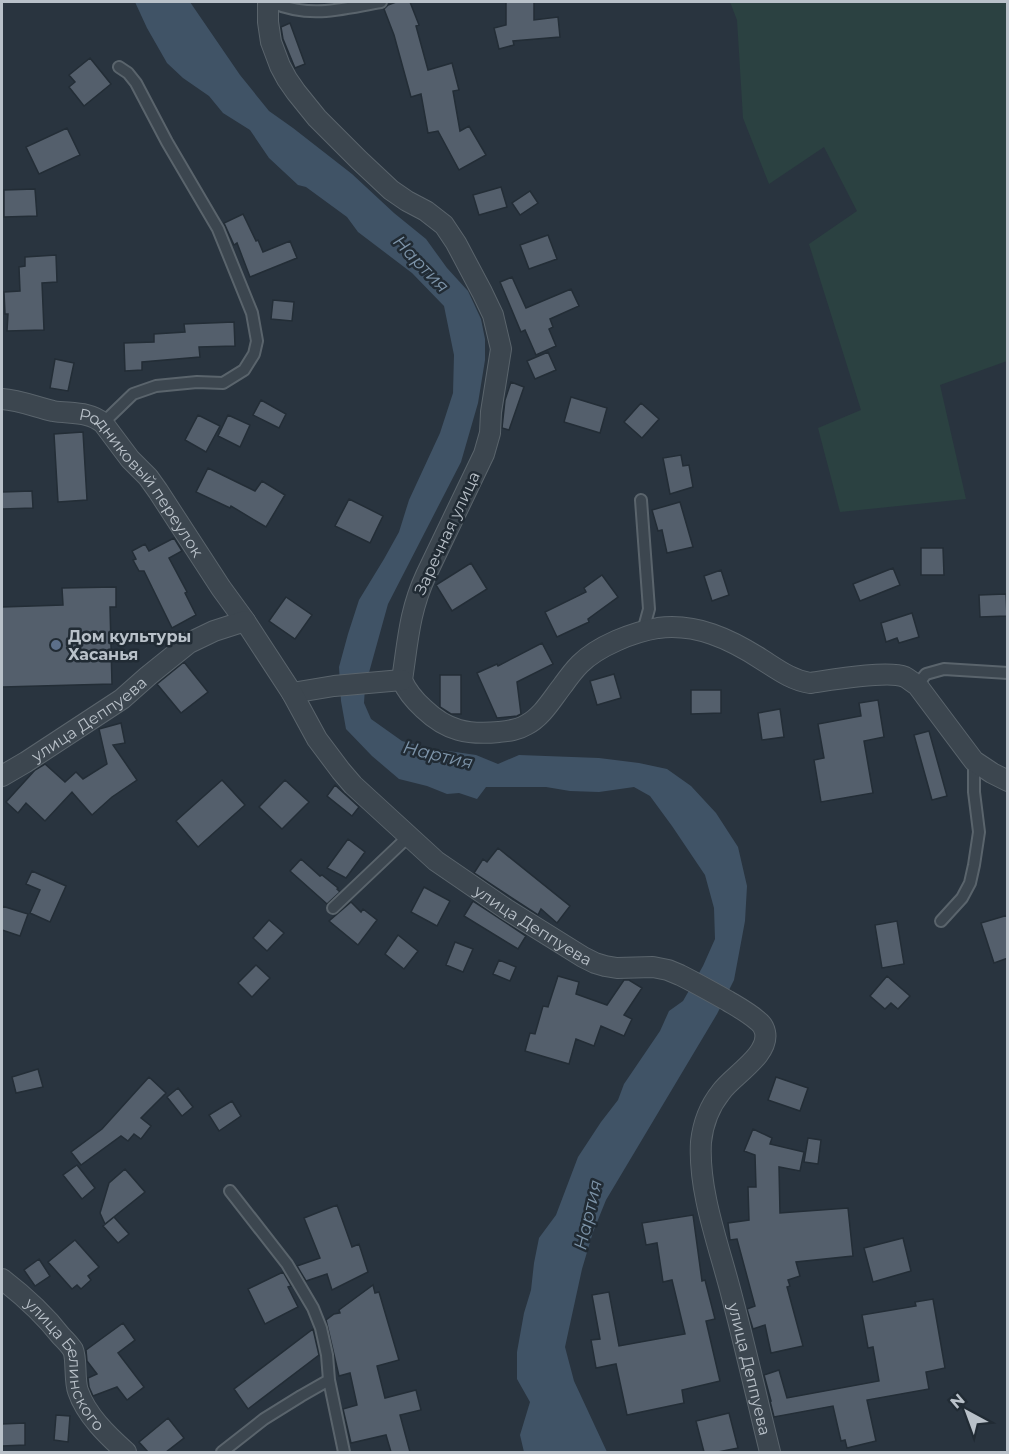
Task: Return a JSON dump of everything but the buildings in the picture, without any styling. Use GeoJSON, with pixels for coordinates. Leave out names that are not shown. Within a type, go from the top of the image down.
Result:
{"type":"FeatureCollection","features":[{"type":"Feature","properties":{"kind":"street","name":"Заречная улица"},"geometry":{"type":"LineString","coordinates":[[270,2],[268,22],[271,42],[287,79],[317,118],[359,160],[392,190],[444,225],[456,243],[493,315],[501,349],[490,433],[484,454],[417,595],[410,624],[402,680]]}},
{"type":"Feature","properties":{"kind":"street","name":"Родниковый переулок"},"geometry":{"type":"LineString","coordinates":[[2,399],[54,411],[87,415],[103,423],[130,459],[148,477],[245,621]]}},
{"type":"Feature","properties":{"kind":"street","name":"улица Деппуева"},"geometry":{"type":"LineString","coordinates":[[2,776],[122,699],[189,643],[245,621],[292,693],[317,739],[341,771],[353,785],[436,861],[507,909],[595,963],[617,968],[641,967],[668,970],[749,1013],[760,1022],[765,1029],[766,1036],[761,1050],[747,1067],[722,1090],[708,1112],[701,1143],[702,1185],[737,1315],[770,1452]]}},
{"type":"Feature","properties":{"kind":"street"},"geometry":{"type":"LineString","coordinates":[[292,693],[334,686],[402,680],[406,690],[435,720],[452,729],[483,733],[511,730],[526,726],[536,719],[582,662],[603,647],[635,633],[659,628],[683,627],[705,631],[731,642],[750,651],[789,677],[804,682],[879,675],[905,677],[917,685],[974,761],[1008,782]]}},
{"type":"Feature","properties":{"kind":"street","name":"улица Белинского"},"geometry":{"type":"LineString","coordinates":[[2,1279],[48,1319],[74,1352],[78,1391],[85,1406],[126,1452]]}},
{"type":"Feature","properties":{"kind":"lane"},"geometry":{"type":"LineString","coordinates":[[270,2],[318,12],[381,2]]}},
{"type":"Feature","properties":{"kind":"lane"},"geometry":{"type":"LineString","coordinates":[[103,423],[133,394],[156,386],[197,382],[224,383],[244,370],[254,354],[257,341],[252,313],[218,229],[167,142],[136,83],[119,67]]}},
{"type":"Feature","properties":{"kind":"lane"},"geometry":{"type":"LineString","coordinates":[[641,500],[649,609],[643,631]]}},
{"type":"Feature","properties":{"kind":"lane"},"geometry":{"type":"LineString","coordinates":[[917,685],[926,674],[944,669],[1008,673]]}},
{"type":"Feature","properties":{"kind":"lane"},"geometry":{"type":"LineString","coordinates":[[941,921],[962,897],[970,883],[974,865],[979,832],[974,792],[974,761]]}},
{"type":"Feature","properties":{"kind":"lane"},"geometry":{"type":"LineString","coordinates":[[333,908],[409,836]]}},
{"type":"Feature","properties":{"kind":"lane"},"geometry":{"type":"LineString","coordinates":[[230,1191],[287,1264],[313,1308],[321,1328],[327,1355],[329,1380],[344,1452]]}},
{"type":"Feature","properties":{"kind":"lane"},"geometry":{"type":"LineString","coordinates":[[222,1452],[264,1419],[329,1380]]}},
{"type":"Feature","properties":{"kind":"green space"},"geometry":{"type":"Polygon","coordinates":[[[730,2],[1007,2],[1007,361],[940,385],[966,499],[840,512],[818,428],[861,410],[809,244],[857,211],[824,147],[769,184],[743,118],[737,20],[730,2]]]}},
{"type":"Feature","properties":{"kind":"water","name":"Нартия"},"geometry":{"type":"Polygon","coordinates":[[[135,2],[190,2],[240,75],[269,111],[352,174],[426,239],[447,268],[468,291],[481,319],[485,339],[485,360],[478,403],[461,462],[388,604],[365,687],[364,703],[371,719],[402,741],[428,748],[476,755],[498,764],[519,755],[599,758],[667,769],[691,786],[716,813],[738,847],[747,886],[745,921],[734,980],[717,1014],[606,1200],[582,1269],[565,1347],[574,1381],[607,1452],[524,1452],[520,1435],[530,1402],[517,1379],[517,1352],[531,1290],[539,1238],[556,1215],[578,1157],[618,1100],[624,1084],[660,1031],[669,1011],[683,1001],[715,939],[714,908],[705,875],[650,796],[634,787],[599,792],[546,787],[486,787],[477,799],[459,793],[447,794],[399,779],[346,729],[341,701],[339,667],[348,634],[359,600],[399,532],[409,500],[440,433],[453,393],[454,355],[444,306],[412,273],[358,232],[347,217],[306,187],[298,185],[269,158],[250,130],[223,113],[209,96],[183,78],[167,63],[135,2]]]}},
{"type":"Feature","properties":{"kind":"place","name":"Дом культуры Хасанья"},"geometry":{"type":"Point","coordinates":[56,645]}}]}
